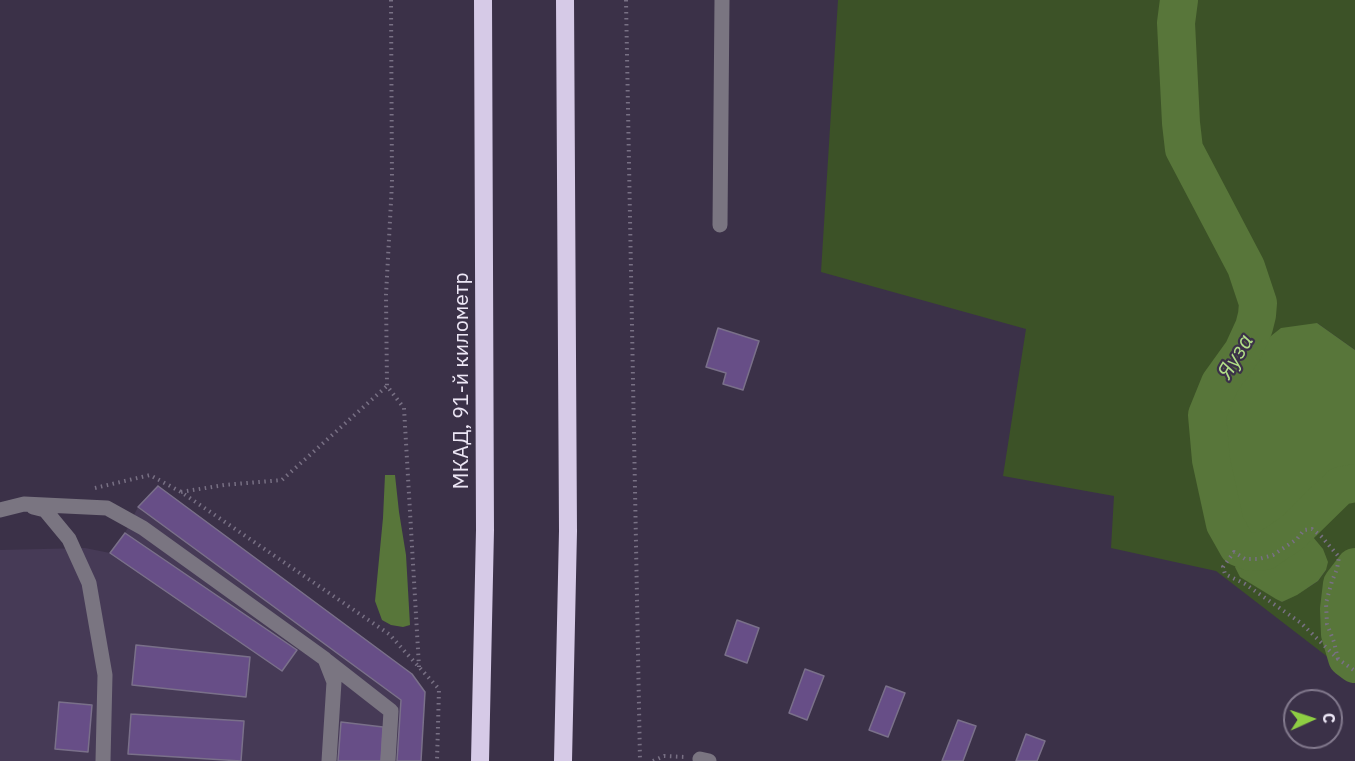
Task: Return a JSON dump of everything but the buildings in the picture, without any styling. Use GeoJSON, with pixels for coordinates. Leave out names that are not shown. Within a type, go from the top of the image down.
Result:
{"type":"FeatureCollection","features":[{"type":"Feature","properties":{"kind":"highway","name":"МКАД, 91-й километр"},"geometry":{"type":"LineString","coordinates":[[480,761],[485,531],[483,0]]}},
{"type":"Feature","properties":{"kind":"highway"},"geometry":{"type":"LineString","coordinates":[[563,761],[568,531],[565,0]]}},
{"type":"Feature","properties":{"kind":"street"},"geometry":{"type":"LineString","coordinates":[[720,225],[722,0]]}},
{"type":"Feature","properties":{"kind":"street"},"geometry":{"type":"LineString","coordinates":[[0,510],[24,504],[107,508],[143,528],[325,659],[391,711],[388,761]]}},
{"type":"Feature","properties":{"kind":"street"},"geometry":{"type":"LineString","coordinates":[[24,504],[45,510],[69,538],[89,583],[105,675],[103,761]]}},
{"type":"Feature","properties":{"kind":"street"},"geometry":{"type":"LineString","coordinates":[[325,659],[334,682],[329,761]]}},
{"type":"Feature","properties":{"kind":"path"},"geometry":{"type":"LineString","coordinates":[[391,0],[392,183],[386,295],[387,386],[404,408],[419,667]]}},
{"type":"Feature","properties":{"kind":"path"},"geometry":{"type":"LineString","coordinates":[[626,0],[640,761]]}},
{"type":"Feature","properties":{"kind":"path"},"geometry":{"type":"LineString","coordinates":[[181,492],[224,484],[282,480],[387,386]]}},
{"type":"Feature","properties":{"kind":"path"},"geometry":{"type":"LineString","coordinates":[[93,488],[150,475],[181,492],[389,634],[439,689],[437,761]]}},
{"type":"Feature","properties":{"kind":"path"},"geometry":{"type":"LineString","coordinates":[[1338,659],[1328,624],[1326,603],[1339,557],[1321,536],[1312,529],[1304,530],[1297,539],[1273,555],[1259,559],[1245,559],[1233,552],[1223,567],[1225,574],[1245,584],[1301,623],[1338,659],[1355,671]]}},
{"type":"Feature","properties":{"kind":"path"},"geometry":{"type":"LineString","coordinates":[[653,761],[664,756],[705,760]]}},
{"type":"Feature","properties":{"kind":"shaded area"},"geometry":{"type":"Polygon","coordinates":[[[838,0],[1355,0],[1355,350],[1317,323],[1286,526],[1335,476],[1355,472],[1355,584],[1352,588],[1355,678],[1216,571],[1111,548],[1114,496],[1003,476],[1026,329],[821,272],[838,0]],[[1295,550],[1264,564],[1238,562],[1241,577],[1282,602],[1318,581],[1326,570],[1295,550]]]}},
{"type":"Feature","properties":{"kind":"shaded area"},"geometry":{"type":"Polygon","coordinates":[[[1317,323],[1355,350],[1355,472],[1335,476],[1286,526],[1261,538],[1245,541],[1232,510],[1221,468],[1217,419],[1257,347],[1281,328],[1317,323]]]}},
{"type":"Feature","properties":{"kind":"shaded area"},"geometry":{"type":"Polygon","coordinates":[[[385,475],[395,475],[406,555],[410,625],[403,627],[391,625],[382,620],[375,601],[385,475]]]}},
{"type":"Feature","properties":{"kind":"shaded area"},"geometry":{"type":"Polygon","coordinates":[[[158,486],[412,674],[425,692],[421,761],[0,761],[0,550],[85,548],[110,553],[125,533],[138,507],[158,486]]]}},
{"type":"Feature","properties":{"kind":"shaded area"},"geometry":{"type":"Polygon","coordinates":[[[1305,536],[1313,537],[1323,549],[1328,562],[1326,570],[1318,581],[1297,595],[1282,602],[1240,577],[1235,567],[1238,562],[1264,564],[1283,557],[1295,550],[1305,536]]]}},
{"type":"Feature","properties":{"kind":"shaded area"},"geometry":{"type":"Polygon","coordinates":[[[1355,584],[1355,655],[1348,622],[1352,588],[1355,584]]]}},
{"type":"Feature","properties":{"kind":"waterway","name":"Яуза"},"geometry":{"type":"LineString","coordinates":[[1179,0],[1176,23],[1184,149],[1246,267],[1258,303],[1254,327],[1243,351],[1220,383],[1207,415],[1211,460],[1225,524],[1238,547],[1250,552],[1265,551],[1293,532],[1340,486],[1355,483]]}},
{"type":"Feature","properties":{"kind":"waterway","name":"Яуза"},"geometry":{"type":"LineString","coordinates":[[1355,567],[1342,584],[1339,609],[1340,634],[1347,658],[1355,664]]}}]}
